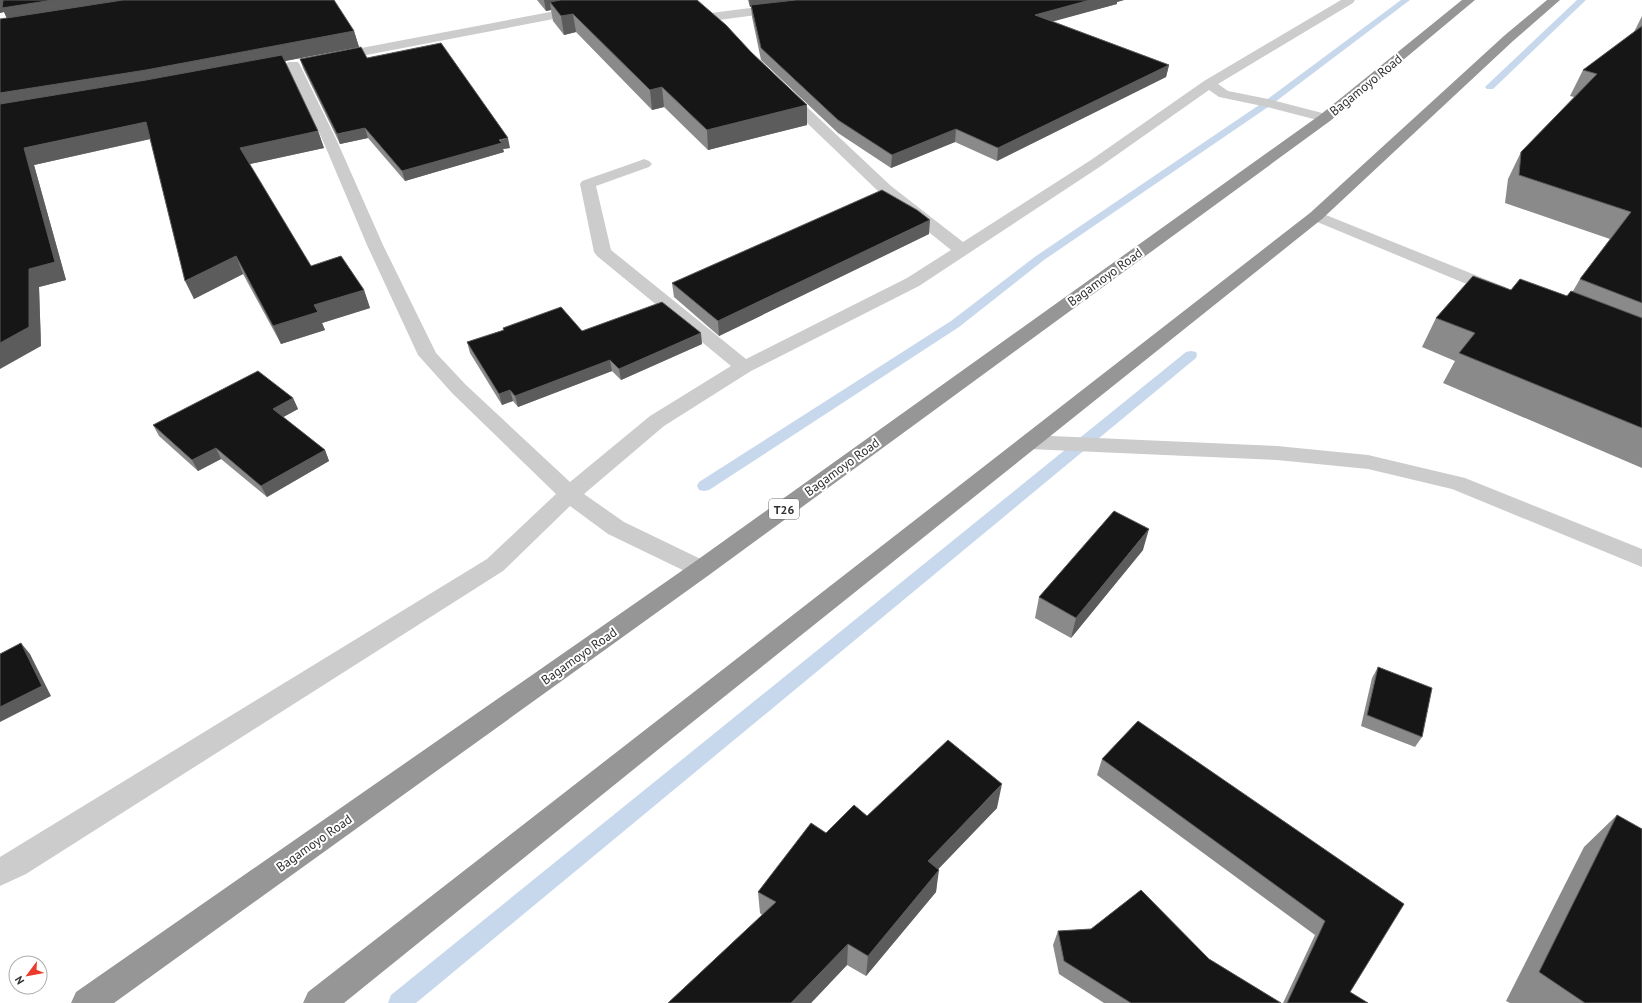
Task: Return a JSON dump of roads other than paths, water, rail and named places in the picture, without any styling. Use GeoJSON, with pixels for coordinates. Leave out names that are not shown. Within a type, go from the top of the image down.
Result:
{"type":"FeatureCollection","features":[{"type":"Feature","properties":{"kind":"highway","name":"Bagamoyo Road"},"geometry":{"type":"LineString","coordinates":[[87,1003],[701,569],[1325,118],[1469,0]]}},
{"type":"Feature","properties":{"kind":"highway"},"geometry":{"type":"LineString","coordinates":[[319,1003],[1316,216],[1480,65],[1554,0]]}},
{"type":"Feature","properties":{"kind":"street"},"geometry":{"type":"LineString","coordinates":[[324,59],[632,0]]}},
{"type":"Feature","properties":{"kind":"street"},"geometry":{"type":"LineString","coordinates":[[0,872],[23,860],[495,566],[570,494],[657,421],[744,368],[913,282],[1096,163],[1209,84],[1350,0]]}},
{"type":"Feature","properties":{"kind":"street"},"geometry":{"type":"LineString","coordinates":[[721,29],[706,13],[792,7]]}},
{"type":"Feature","properties":{"kind":"street"},"geometry":{"type":"LineString","coordinates":[[293,65],[330,141],[375,245],[428,355],[459,389],[570,494],[616,528],[701,569]]}},
{"type":"Feature","properties":{"kind":"street"},"geometry":{"type":"LineString","coordinates":[[774,84],[885,189],[962,250]]}},
{"type":"Feature","properties":{"kind":"street"},"geometry":{"type":"LineString","coordinates":[[1209,84],[1224,94],[1268,103],[1325,118]]}},
{"type":"Feature","properties":{"kind":"street"},"geometry":{"type":"LineString","coordinates":[[644,164],[588,184],[603,252],[744,368]]}},
{"type":"Feature","properties":{"kind":"street"},"geometry":{"type":"LineString","coordinates":[[1316,216],[1368,236],[1516,298]]}},
{"type":"Feature","properties":{"kind":"street"},"geometry":{"type":"LineString","coordinates":[[1029,442],[1276,453],[1368,462],[1457,483],[1642,558]]}},
{"type":"Feature","properties":{"kind":"waterway"},"geometry":{"type":"LineString","coordinates":[[704,486],[955,324],[1040,258],[1268,103],[1406,0]]}},
{"type":"Feature","properties":{"kind":"waterway"},"geometry":{"type":"LineString","coordinates":[[1490,87],[1582,0]]}},
{"type":"Feature","properties":{"kind":"waterway"},"geometry":{"type":"LineString","coordinates":[[399,1003],[1191,355]]}}]}
